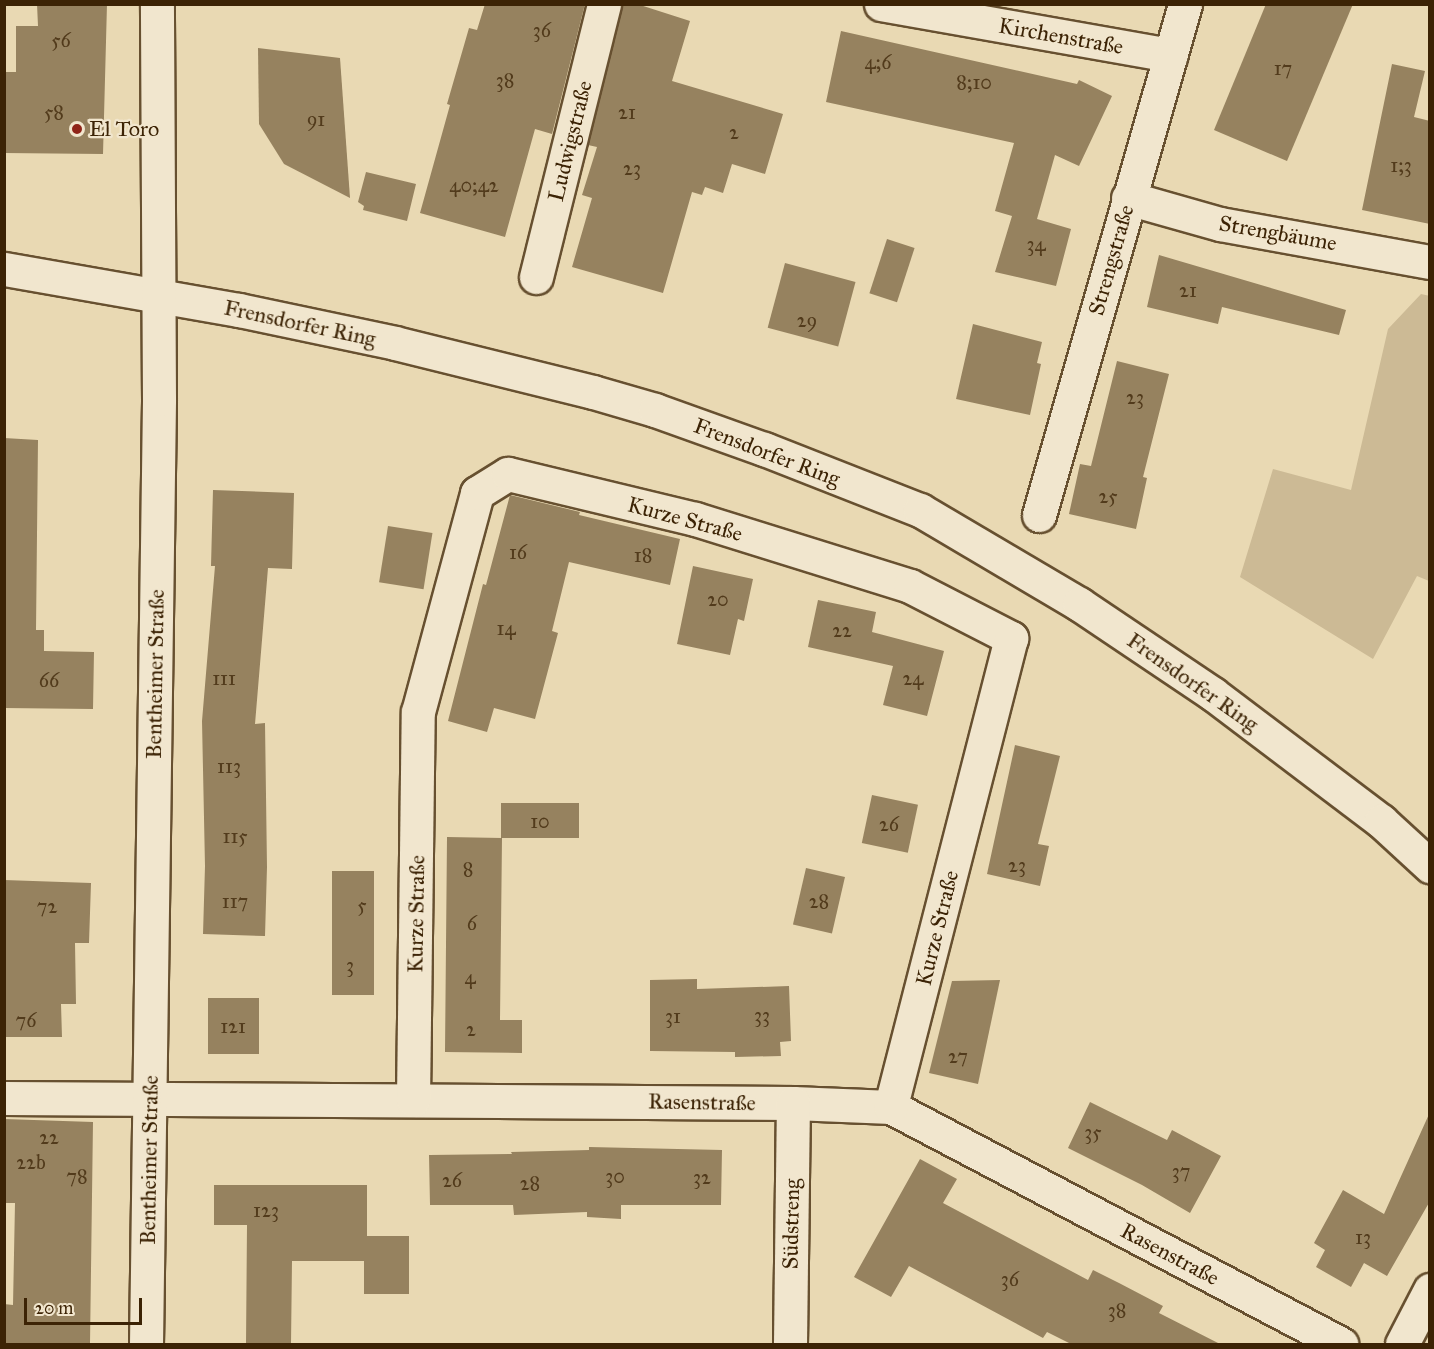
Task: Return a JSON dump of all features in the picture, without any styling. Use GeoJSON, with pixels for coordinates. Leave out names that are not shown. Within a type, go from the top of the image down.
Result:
{"type":"FeatureCollection","features":[{"type":"Feature","properties":{"kind":"street","name":"Bentheimer Straße"},"geometry":{"type":"LineString","coordinates":[[146,1344],[159,399],[157,4]]}},
{"type":"Feature","properties":{"kind":"street","name":"Ludwigstraße"},"geometry":{"type":"LineString","coordinates":[[536,277],[604,4]]}},
{"type":"Feature","properties":{"kind":"street","name":"Kirchenstraße"},"geometry":{"type":"LineString","coordinates":[[881,4],[1171,55]]}},
{"type":"Feature","properties":{"kind":"street","name":"Strengstraße"},"geometry":{"type":"LineString","coordinates":[[1039,515],[1185,4]]}},
{"type":"Feature","properties":{"kind":"street","name":"Strengbäume"},"geometry":{"type":"LineString","coordinates":[[1128,198],[1220,224],[1430,262]]}},
{"type":"Feature","properties":{"kind":"street","name":"Frensdorfer Ring"},"geometry":{"type":"LineString","coordinates":[[4,269],[158,295],[394,343],[593,392],[655,410],[764,449],[920,510],[1079,604],[1213,694],[1381,821],[1430,866]]}},
{"type":"Feature","properties":{"kind":"street","name":"Kurze Straße"},"geometry":{"type":"LineString","coordinates":[[413,1100],[418,712],[477,493],[507,474],[695,519],[910,586],[1011,638],[891,1107]]}},
{"type":"Feature","properties":{"kind":"street","name":"Rasenstraße"},"geometry":{"type":"LineString","coordinates":[[4,1098],[793,1103],[891,1107],[1341,1344]]}},
{"type":"Feature","properties":{"kind":"street","name":"Südstreng"},"geometry":{"type":"LineString","coordinates":[[790,1344],[793,1103]]}},
{"type":"Feature","properties":{"kind":"street"},"geometry":{"type":"LineString","coordinates":[[1402,1344],[1430,1290]]}},
{"type":"Feature","properties":{"kind":"shaded area"},"geometry":{"type":"Polygon","coordinates":[[[1421,294],[1430,296],[1429,581],[1417,576],[1373,659],[1240,577],[1273,469],[1351,490],[1388,329],[1421,294]]]}},
{"type":"Feature","properties":{"kind":"building"},"geometry":{"type":"Polygon","coordinates":[[[37,4],[107,4],[103,154],[4,153],[4,72],[16,72],[16,26],[38,26],[37,4]]]}},
{"type":"Feature","properties":{"kind":"building"},"geometry":{"type":"Polygon","coordinates":[[[485,4],[585,4],[552,134],[535,129],[505,237],[420,213],[450,105],[447,104],[469,28],[477,30],[485,4]]]}},
{"type":"Feature","properties":{"kind":"building"},"geometry":{"type":"Polygon","coordinates":[[[622,4],[637,4],[690,21],[672,81],[783,114],[765,174],[732,164],[723,193],[705,187],[702,195],[692,192],[663,293],[572,267],[592,198],[582,195],[597,147],[588,145],[622,4]]]}},
{"type":"Feature","properties":{"kind":"building"},"geometry":{"type":"Polygon","coordinates":[[[1266,4],[1353,4],[1287,161],[1214,130],[1266,4]]]}},
{"type":"Feature","properties":{"kind":"building"},"geometry":{"type":"Polygon","coordinates":[[[841,31],[1077,84],[1079,80],[1112,96],[1079,166],[1055,155],[1037,219],[1071,229],[1056,286],[995,272],[1012,216],[995,211],[1014,143],[826,102],[841,31]]]}},
{"type":"Feature","properties":{"kind":"building"},"geometry":{"type":"Polygon","coordinates":[[[258,48],[340,58],[350,198],[284,164],[259,124],[258,48]]]}},
{"type":"Feature","properties":{"kind":"building"},"geometry":{"type":"Polygon","coordinates":[[[1392,64],[1425,71],[1414,117],[1430,121],[1430,224],[1362,210],[1392,64]]]}},
{"type":"Feature","properties":{"kind":"building"},"geometry":{"type":"Polygon","coordinates":[[[366,172],[416,184],[407,221],[363,210],[364,206],[358,202],[366,172]]]}},
{"type":"Feature","properties":{"kind":"building"},"geometry":{"type":"Polygon","coordinates":[[[887,239],[915,248],[897,302],[869,293],[887,239]]]}},
{"type":"Feature","properties":{"kind":"building"},"geometry":{"type":"Polygon","coordinates":[[[1159,255],[1346,310],[1339,335],[1222,307],[1218,324],[1147,307],[1159,255]]]}},
{"type":"Feature","properties":{"kind":"building"},"geometry":{"type":"Polygon","coordinates":[[[785,263],[856,282],[838,347],[768,328],[785,263]]]}},
{"type":"Feature","properties":{"kind":"building"},"geometry":{"type":"Polygon","coordinates":[[[973,324],[1042,342],[1037,363],[1041,364],[1030,415],[956,399],[973,324]]]}},
{"type":"Feature","properties":{"kind":"building"},"geometry":{"type":"Polygon","coordinates":[[[1117,361],[1169,374],[1143,477],[1147,478],[1136,529],[1069,514],[1080,464],[1091,466],[1117,361]]]}},
{"type":"Feature","properties":{"kind":"building"},"geometry":{"type":"Polygon","coordinates":[[[4,438],[38,440],[36,630],[44,630],[44,651],[94,652],[93,709],[4,708],[4,438]]]}},
{"type":"Feature","properties":{"kind":"building"},"geometry":{"type":"Polygon","coordinates":[[[213,490],[294,493],[292,569],[268,568],[255,724],[265,723],[267,867],[265,936],[203,934],[205,866],[202,721],[215,566],[211,566],[213,490]]]}},
{"type":"Feature","properties":{"kind":"building"},"geometry":{"type":"Polygon","coordinates":[[[510,495],[580,512],[579,515],[680,539],[670,585],[569,562],[552,631],[558,633],[535,719],[494,708],[487,732],[448,721],[483,584],[486,585],[510,495]]]}},
{"type":"Feature","properties":{"kind":"building"},"geometry":{"type":"Polygon","coordinates":[[[388,526],[432,533],[424,589],[379,582],[388,526]]]}},
{"type":"Feature","properties":{"kind":"building"},"geometry":{"type":"Polygon","coordinates":[[[693,566],[753,579],[744,621],[738,619],[730,655],[677,644],[693,566]]]}},
{"type":"Feature","properties":{"kind":"building"},"geometry":{"type":"Polygon","coordinates":[[[818,600],[876,612],[872,632],[944,651],[927,716],[883,705],[893,666],[808,647],[818,600]]]}},
{"type":"Feature","properties":{"kind":"building"},"geometry":{"type":"Polygon","coordinates":[[[1015,745],[1060,756],[1038,844],[1049,846],[1040,886],[987,874],[1015,745]]]}},
{"type":"Feature","properties":{"kind":"building"},"geometry":{"type":"Polygon","coordinates":[[[872,795],[918,805],[908,853],[862,843],[872,795]]]}},
{"type":"Feature","properties":{"kind":"building"},"geometry":{"type":"Polygon","coordinates":[[[501,803],[579,803],[579,838],[501,838],[501,803]]]}},
{"type":"Feature","properties":{"kind":"building"},"geometry":{"type":"Polygon","coordinates":[[[447,837],[502,838],[500,1020],[522,1020],[522,1053],[445,1052],[447,837]]]}},
{"type":"Feature","properties":{"kind":"building"},"geometry":{"type":"Polygon","coordinates":[[[806,868],[845,877],[832,934],[793,925],[806,868]]]}},
{"type":"Feature","properties":{"kind":"building"},"geometry":{"type":"Polygon","coordinates":[[[332,871],[374,871],[374,995],[332,995],[332,871]]]}},
{"type":"Feature","properties":{"kind":"building"},"geometry":{"type":"Polygon","coordinates":[[[4,880],[91,883],[89,943],[75,943],[76,1004],[61,1004],[62,1037],[4,1037],[4,880]]]}},
{"type":"Feature","properties":{"kind":"building"},"geometry":{"type":"Polygon","coordinates":[[[697,979],[697,989],[789,986],[791,1041],[780,1042],[781,1056],[735,1057],[735,1052],[650,1051],[650,980],[697,979]]]}},
{"type":"Feature","properties":{"kind":"building"},"geometry":{"type":"Polygon","coordinates":[[[1000,980],[978,1084],[929,1073],[952,981],[1000,980]]]}},
{"type":"Feature","properties":{"kind":"building"},"geometry":{"type":"Polygon","coordinates":[[[208,998],[259,998],[259,1054],[208,1054],[208,998]]]}},
{"type":"Feature","properties":{"kind":"building"},"geometry":{"type":"Polygon","coordinates":[[[1090,1102],[1167,1140],[1172,1130],[1221,1156],[1190,1213],[1142,1185],[1068,1148],[1090,1102]]]}},
{"type":"Feature","properties":{"kind":"building"},"geometry":{"type":"Polygon","coordinates":[[[1430,1112],[1430,1201],[1387,1276],[1364,1263],[1351,1287],[1316,1267],[1325,1250],[1314,1243],[1343,1190],[1384,1214],[1430,1112]]]}},
{"type":"Feature","properties":{"kind":"building"},"geometry":{"type":"Polygon","coordinates":[[[4,1119],[93,1122],[90,1344],[4,1344],[4,1304],[13,1305],[15,1203],[4,1203],[4,1119]]]}},
{"type":"Feature","properties":{"kind":"building"},"geometry":{"type":"Polygon","coordinates":[[[589,1147],[722,1150],[721,1205],[621,1205],[621,1219],[587,1217],[587,1212],[514,1215],[513,1205],[430,1205],[429,1155],[512,1154],[511,1152],[589,1150],[589,1147]]]}},
{"type":"Feature","properties":{"kind":"building"},"geometry":{"type":"Polygon","coordinates":[[[920,1159],[957,1179],[943,1203],[1088,1280],[1093,1270],[1119,1283],[1163,1306],[1159,1313],[1220,1344],[1071,1344],[1047,1332],[1043,1338],[909,1266],[891,1297],[854,1277],[920,1159]]]}},
{"type":"Feature","properties":{"kind":"building"},"geometry":{"type":"Polygon","coordinates":[[[214,1185],[367,1185],[367,1236],[409,1236],[409,1294],[364,1294],[364,1261],[292,1261],[291,1344],[246,1344],[247,1225],[214,1225],[214,1185]]]}},
{"type":"Feature","properties":{"kind":"place","name":"El Toro"},"geometry":{"type":"Point","coordinates":[77,129]}}]}
